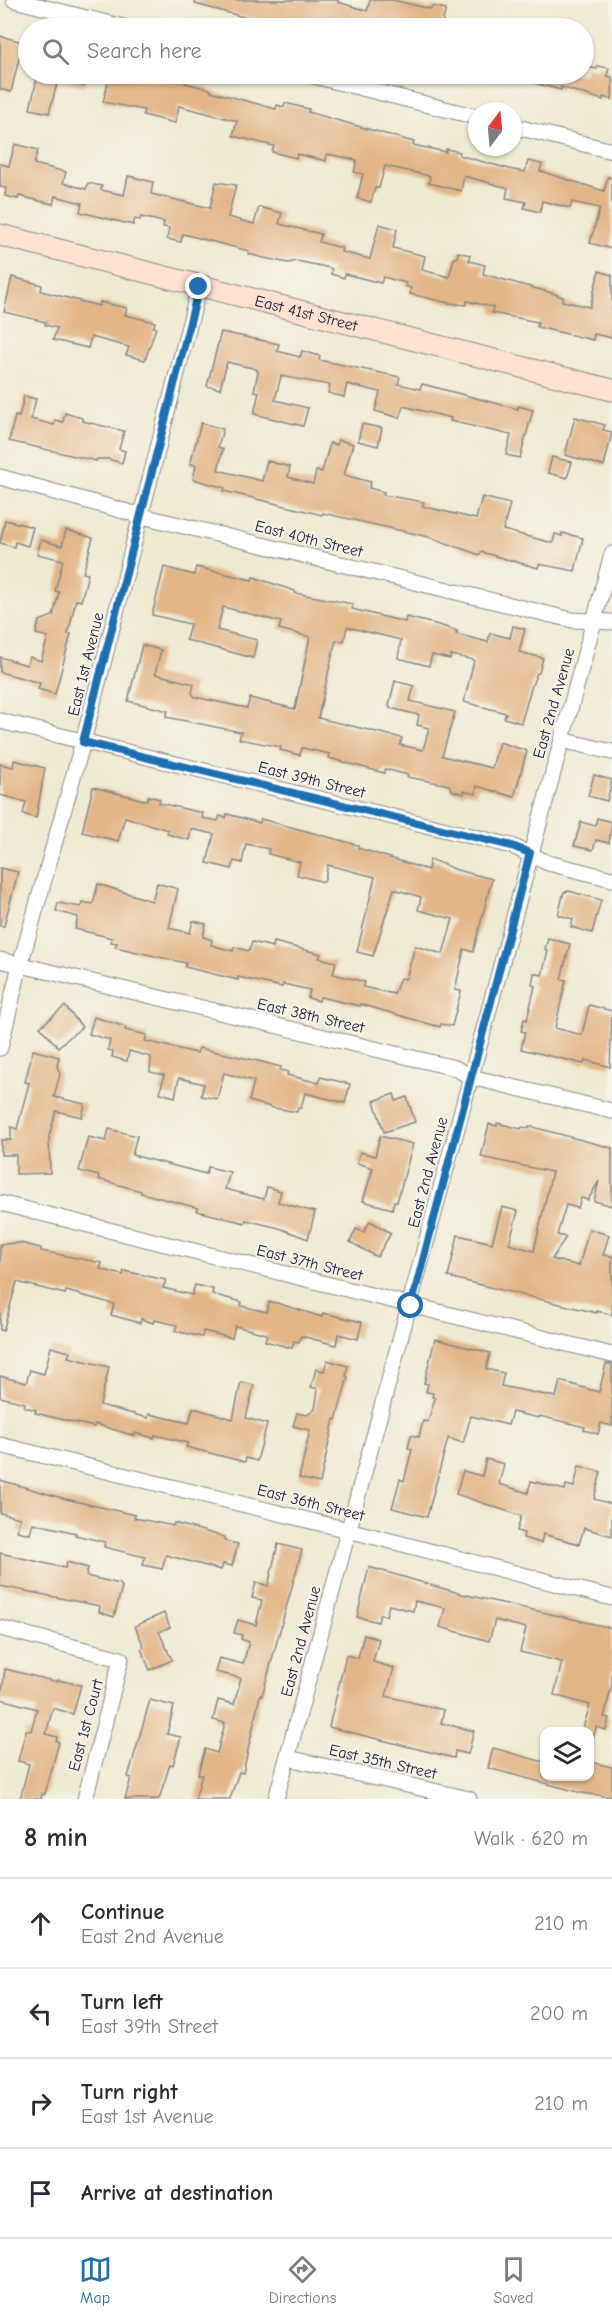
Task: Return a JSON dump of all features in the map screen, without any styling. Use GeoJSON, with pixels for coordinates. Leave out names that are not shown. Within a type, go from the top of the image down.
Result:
{"type":"FeatureCollection","features":[{"type":"Feature","properties":{"kind":"street"},"geometry":{"type":"LineString","coordinates":[[14,0],[87,18]]}},
{"type":"Feature","properties":{"kind":"street"},"geometry":{"type":"LineString","coordinates":[[346,84],[468,115]]}},
{"type":"Feature","properties":{"kind":"street"},"geometry":{"type":"LineString","coordinates":[[522,128],[612,151]]}},
{"type":"Feature","properties":{"kind":"street","name":"East 41st Street"},"geometry":{"type":"LineString","coordinates":[[0,235],[612,390]]}},
{"type":"Feature","properties":{"kind":"street","name":"East 1st Avenue"},"geometry":{"type":"LineString","coordinates":[[0,1048],[20,965],[83,742],[199,287]]}},
{"type":"Feature","properties":{"kind":"street","name":"East 40th Street"},"geometry":{"type":"LineString","coordinates":[[0,477],[142,516],[561,617],[594,623],[612,622]]}},
{"type":"Feature","properties":{"kind":"street","name":"East 2nd Avenue"},"geometry":{"type":"LineString","coordinates":[[276,1799],[411,1306],[530,853],[612,554]]}},
{"type":"Feature","properties":{"kind":"street","name":"East 39th Street"},"geometry":{"type":"LineString","coordinates":[[0,721],[512,846],[549,863],[612,879]]}},
{"type":"Feature","properties":{"kind":"street"},"geometry":{"type":"LineString","coordinates":[[562,740],[612,752]]}},
{"type":"Feature","properties":{"kind":"street","name":"East 38th Street"},"geometry":{"type":"LineString","coordinates":[[0,960],[456,1068],[471,1077],[612,1111]]}},
{"type":"Feature","properties":{"kind":"street","name":"East 37th Street"},"geometry":{"type":"LineString","coordinates":[[0,1203],[612,1355]]}},
{"type":"Feature","properties":{"kind":"street","name":"East 36th Street"},"geometry":{"type":"LineString","coordinates":[[0,1445],[348,1530],[612,1598]]}},
{"type":"Feature","properties":{"kind":"street","name":"East 1st Court"},"geometry":{"type":"LineString","coordinates":[[0,1628],[121,1659],[85,1799]]}},
{"type":"Feature","properties":{"kind":"street","name":"East 35th Street"},"geometry":{"type":"LineString","coordinates":[[288,1758],[469,1799]]}},
{"type":"Feature","properties":{"kind":"building"},"geometry":{"type":"Polygon","coordinates":[[[196,0],[338,0],[338,2],[367,11],[370,0],[393,0],[431,9],[432,6],[446,9],[444,18],[247,18],[195,4],[196,0]]]}},
{"type":"Feature","properties":{"kind":"building"},"geometry":{"type":"Polygon","coordinates":[[[0,36],[18,41],[18,63],[11,92],[0,89],[0,36]]]}},
{"type":"Feature","properties":{"kind":"building"},"geometry":{"type":"Polygon","coordinates":[[[598,66],[609,68],[607,76],[612,77],[612,100],[603,97],[603,100],[561,87],[561,90],[538,84],[594,84],[594,68],[597,69],[598,66]]]}},
{"type":"Feature","properties":{"kind":"building"},"geometry":{"type":"Polygon","coordinates":[[[36,84],[57,84],[49,113],[30,109],[36,84]]]}},
{"type":"Feature","properties":{"kind":"building"},"geometry":{"type":"Polygon","coordinates":[[[108,84],[189,84],[276,109],[277,105],[284,107],[285,103],[309,109],[308,112],[414,142],[413,145],[446,152],[446,149],[460,152],[459,155],[513,170],[525,172],[528,161],[542,164],[540,171],[604,191],[608,177],[612,178],[612,249],[590,243],[600,208],[572,202],[570,208],[542,201],[540,212],[524,208],[526,202],[506,198],[508,188],[464,176],[461,191],[429,183],[430,176],[385,166],[379,188],[375,188],[371,202],[357,198],[363,174],[354,172],[357,160],[327,154],[326,161],[297,154],[296,158],[272,152],[274,146],[233,136],[237,121],[179,106],[175,123],[143,115],[144,110],[103,102],[108,84]]]}},
{"type":"Feature","properties":{"kind":"building"},"geometry":{"type":"Polygon","coordinates":[[[15,144],[38,150],[34,164],[66,172],[63,183],[86,189],[88,183],[102,186],[101,190],[124,195],[128,176],[153,182],[151,194],[210,208],[216,182],[236,185],[228,217],[254,224],[259,207],[282,213],[279,224],[321,234],[319,242],[342,248],[341,252],[370,259],[379,224],[397,229],[393,248],[425,256],[422,270],[449,277],[458,252],[470,255],[469,261],[485,265],[483,274],[552,293],[563,297],[562,301],[590,307],[599,271],[612,275],[612,338],[594,334],[593,340],[537,327],[538,322],[492,313],[493,307],[467,301],[466,305],[449,303],[410,294],[411,288],[405,286],[406,283],[383,277],[381,283],[345,274],[344,278],[331,274],[332,269],[326,267],[264,258],[248,254],[249,251],[183,234],[181,242],[167,239],[169,228],[163,227],[164,222],[141,217],[140,220],[135,219],[133,225],[80,212],[82,203],[55,196],[53,204],[19,196],[18,199],[5,196],[6,188],[0,187],[0,164],[9,166],[15,144]]]}},
{"type":"Feature","properties":{"kind":"building"},"geometry":{"type":"Polygon","coordinates":[[[12,277],[42,285],[41,291],[99,306],[100,302],[127,308],[125,315],[155,322],[154,327],[156,328],[145,360],[126,355],[129,347],[91,337],[88,348],[53,340],[57,328],[45,325],[46,322],[4,312],[12,277]]]}},
{"type":"Feature","properties":{"kind":"building"},"geometry":{"type":"Polygon","coordinates":[[[221,332],[279,344],[277,351],[300,357],[302,351],[320,356],[319,360],[400,377],[398,384],[420,389],[422,384],[518,409],[518,406],[533,410],[520,458],[506,455],[511,435],[450,421],[451,418],[403,406],[400,418],[375,411],[380,392],[347,384],[344,397],[328,393],[330,385],[281,376],[275,400],[308,408],[303,426],[254,414],[259,392],[254,391],[258,372],[256,369],[227,362],[220,389],[207,386],[221,332]]]}},
{"type":"Feature","properties":{"kind":"building"},"geometry":{"type":"Polygon","coordinates":[[[24,396],[36,399],[31,419],[54,425],[55,420],[63,422],[65,413],[82,418],[82,421],[124,431],[119,449],[125,451],[122,463],[108,459],[97,459],[96,461],[9,441],[15,416],[19,417],[24,396]]]}},
{"type":"Feature","properties":{"kind":"building"},"geometry":{"type":"Polygon","coordinates":[[[575,417],[605,425],[603,430],[612,432],[604,466],[565,455],[575,417]]]}},
{"type":"Feature","properties":{"kind":"building"},"geometry":{"type":"Polygon","coordinates":[[[201,423],[223,429],[218,447],[223,449],[218,470],[262,481],[267,461],[290,467],[288,477],[313,484],[316,471],[322,472],[330,443],[337,445],[338,440],[353,444],[344,475],[371,482],[369,488],[384,492],[383,495],[424,502],[422,506],[476,519],[482,497],[510,504],[503,530],[553,543],[555,534],[562,536],[562,533],[583,538],[575,571],[539,564],[538,568],[481,552],[480,555],[429,537],[323,513],[322,515],[224,491],[225,488],[193,479],[196,465],[190,464],[201,423]]]}},
{"type":"Feature","properties":{"kind":"building"},"geometry":{"type":"Polygon","coordinates":[[[362,424],[382,428],[378,446],[358,441],[362,424]]]}},
{"type":"Feature","properties":{"kind":"building"},"geometry":{"type":"Polygon","coordinates":[[[552,457],[572,462],[567,478],[548,473],[552,457]]]}},
{"type":"Feature","properties":{"kind":"building"},"geometry":{"type":"Polygon","coordinates":[[[5,520],[33,527],[28,546],[15,542],[14,547],[0,543],[5,520]]]}},
{"type":"Feature","properties":{"kind":"building"},"geometry":{"type":"Polygon","coordinates":[[[66,530],[93,538],[83,573],[88,574],[81,601],[76,600],[68,634],[71,634],[55,694],[38,689],[40,683],[0,672],[0,657],[27,665],[30,657],[41,661],[48,637],[36,634],[39,621],[53,616],[59,592],[55,591],[63,560],[37,554],[41,540],[62,546],[66,530]]]}},
{"type":"Feature","properties":{"kind":"building"},"geometry":{"type":"Polygon","coordinates":[[[164,567],[194,575],[196,567],[252,580],[253,577],[295,591],[295,593],[353,604],[352,609],[405,622],[406,617],[439,625],[457,631],[456,634],[488,642],[490,633],[510,638],[513,626],[525,629],[519,652],[543,658],[521,723],[504,718],[506,713],[464,702],[474,660],[451,655],[450,659],[432,655],[429,666],[398,658],[401,640],[347,627],[344,641],[337,640],[335,643],[318,718],[402,738],[400,745],[423,750],[429,728],[417,725],[419,715],[390,708],[389,705],[395,681],[414,686],[410,701],[455,712],[442,756],[492,768],[499,742],[527,751],[514,797],[477,786],[476,794],[464,791],[464,794],[453,791],[449,785],[407,777],[408,775],[385,769],[384,773],[329,758],[330,754],[302,748],[300,755],[280,750],[281,747],[239,739],[241,732],[166,717],[168,711],[128,701],[142,645],[161,650],[155,674],[194,684],[192,693],[195,697],[247,708],[250,698],[295,709],[310,637],[279,629],[281,622],[223,607],[217,630],[257,640],[253,658],[186,640],[190,624],[152,615],[164,567]]]}},
{"type":"Feature","properties":{"kind":"building"},"geometry":{"type":"Polygon","coordinates":[[[14,760],[45,768],[36,818],[23,814],[26,802],[0,795],[0,764],[13,767],[14,760]]]}},
{"type":"Feature","properties":{"kind":"building"},"geometry":{"type":"Polygon","coordinates":[[[594,775],[612,780],[607,801],[588,796],[594,775]]]}},
{"type":"Feature","properties":{"kind":"building"},"geometry":{"type":"Polygon","coordinates":[[[93,787],[147,801],[148,796],[160,799],[159,803],[203,813],[202,818],[218,821],[220,816],[226,818],[227,814],[260,823],[261,819],[358,845],[358,848],[428,870],[430,859],[457,870],[492,879],[473,952],[464,949],[455,990],[461,991],[452,1026],[441,1024],[440,1027],[360,1004],[360,1006],[320,997],[319,1001],[308,998],[310,990],[283,984],[282,987],[238,977],[238,980],[185,967],[186,963],[115,947],[117,943],[111,942],[112,938],[75,929],[78,917],[56,911],[58,903],[81,907],[82,902],[93,904],[98,884],[152,901],[157,883],[178,889],[169,928],[190,933],[193,921],[206,924],[203,937],[212,940],[211,945],[233,951],[234,947],[249,951],[252,942],[273,947],[274,942],[321,954],[319,958],[336,962],[333,974],[365,982],[363,987],[394,994],[400,978],[406,979],[415,946],[443,954],[453,919],[418,910],[421,897],[394,889],[373,956],[357,952],[375,877],[328,865],[324,882],[297,875],[300,862],[268,854],[269,849],[246,844],[242,863],[234,861],[232,869],[207,863],[214,834],[191,829],[189,840],[167,834],[168,830],[125,817],[118,841],[82,832],[93,787]]]}},
{"type":"Feature","properties":{"kind":"building"},"geometry":{"type":"Polygon","coordinates":[[[597,818],[612,822],[609,843],[596,840],[593,850],[574,846],[581,822],[595,826],[597,818]]]}},
{"type":"Feature","properties":{"kind":"building"},"geometry":{"type":"Polygon","coordinates":[[[0,868],[18,872],[4,926],[0,926],[0,868]]]}},
{"type":"Feature","properties":{"kind":"building"},"geometry":{"type":"Polygon","coordinates":[[[569,891],[601,900],[592,933],[571,927],[573,919],[558,915],[564,892],[569,891]]]}},
{"type":"Feature","properties":{"kind":"building"},"geometry":{"type":"Polygon","coordinates":[[[548,938],[570,944],[561,979],[566,980],[555,1028],[582,1035],[589,1005],[612,1011],[610,1067],[585,1060],[584,1064],[521,1049],[525,1032],[521,1031],[524,1019],[527,1020],[535,986],[532,985],[534,973],[542,975],[548,951],[545,950],[548,938]]]}},
{"type":"Feature","properties":{"kind":"building"},"geometry":{"type":"Polygon","coordinates":[[[65,1006],[82,1027],[58,1047],[40,1027],[65,1006]]]}},
{"type":"Feature","properties":{"kind":"building"},"geometry":{"type":"Polygon","coordinates":[[[94,1017],[126,1027],[125,1030],[147,1035],[145,1041],[197,1053],[199,1048],[258,1061],[281,1067],[280,1070],[288,1072],[287,1075],[319,1083],[320,1077],[350,1084],[345,1103],[305,1093],[301,1108],[298,1108],[297,1112],[274,1108],[249,1101],[254,1081],[224,1073],[217,1099],[201,1096],[204,1084],[179,1078],[175,1097],[160,1093],[164,1075],[150,1072],[151,1057],[129,1051],[127,1061],[112,1057],[113,1051],[108,1050],[110,1040],[89,1034],[94,1017]]]}},
{"type":"Feature","properties":{"kind":"building"},"geometry":{"type":"Polygon","coordinates":[[[33,1050],[59,1057],[57,1066],[60,1074],[54,1097],[85,1104],[82,1117],[56,1111],[49,1136],[50,1173],[16,1174],[16,1155],[1,1155],[1,1140],[11,1140],[11,1127],[17,1129],[29,1083],[25,1082],[33,1050]]]}},
{"type":"Feature","properties":{"kind":"building"},"geometry":{"type":"Polygon","coordinates":[[[394,1094],[396,1101],[407,1097],[415,1122],[384,1132],[374,1101],[394,1094]]]}},
{"type":"Feature","properties":{"kind":"building"},"geometry":{"type":"Polygon","coordinates":[[[497,1123],[521,1129],[522,1127],[529,1128],[529,1126],[612,1148],[612,1206],[594,1201],[599,1181],[588,1200],[581,1198],[578,1208],[566,1205],[557,1235],[566,1237],[552,1259],[579,1266],[589,1229],[609,1235],[603,1255],[612,1256],[612,1315],[448,1277],[458,1235],[492,1243],[502,1207],[518,1211],[509,1244],[534,1251],[552,1172],[481,1157],[489,1124],[497,1126],[497,1123]]]}},
{"type":"Feature","properties":{"kind":"building"},"geometry":{"type":"Polygon","coordinates":[[[109,1129],[137,1136],[132,1155],[206,1174],[208,1167],[230,1172],[225,1189],[264,1199],[267,1187],[281,1191],[278,1202],[315,1212],[308,1239],[279,1228],[246,1220],[245,1223],[197,1211],[198,1208],[141,1193],[141,1191],[98,1179],[99,1176],[79,1171],[88,1137],[106,1141],[109,1129]]]}},
{"type":"Feature","properties":{"kind":"building"},"geometry":{"type":"Polygon","coordinates":[[[380,1136],[413,1144],[397,1202],[394,1201],[392,1209],[363,1201],[373,1168],[357,1163],[360,1152],[375,1156],[380,1136]]]}},
{"type":"Feature","properties":{"kind":"building"},"geometry":{"type":"Polygon","coordinates":[[[370,1221],[391,1233],[377,1257],[350,1242],[356,1229],[364,1232],[370,1221]]]}},
{"type":"Feature","properties":{"kind":"building"},"geometry":{"type":"Polygon","coordinates":[[[20,1243],[41,1248],[41,1251],[102,1263],[100,1269],[123,1275],[124,1271],[166,1280],[163,1288],[192,1295],[195,1285],[213,1289],[212,1294],[242,1302],[241,1306],[267,1312],[269,1302],[322,1317],[323,1313],[362,1322],[358,1339],[338,1334],[336,1345],[301,1336],[299,1342],[294,1341],[292,1348],[265,1341],[267,1334],[235,1326],[232,1338],[203,1331],[202,1337],[175,1331],[177,1325],[154,1320],[153,1323],[141,1319],[140,1323],[111,1315],[114,1304],[66,1291],[65,1294],[17,1282],[3,1331],[0,1330],[0,1244],[20,1243]]]}},
{"type":"Feature","properties":{"kind":"building"},"geometry":{"type":"Polygon","coordinates":[[[435,1339],[490,1353],[486,1369],[504,1373],[501,1386],[556,1397],[560,1381],[599,1392],[606,1364],[612,1364],[612,1426],[601,1423],[598,1434],[584,1430],[585,1427],[512,1412],[508,1425],[471,1416],[463,1443],[448,1438],[427,1517],[392,1508],[400,1479],[404,1481],[412,1449],[408,1448],[411,1435],[419,1437],[423,1421],[428,1422],[435,1398],[432,1397],[433,1393],[426,1392],[428,1384],[424,1383],[435,1339]]]}},
{"type":"Feature","properties":{"kind":"building"},"geometry":{"type":"Polygon","coordinates":[[[51,1347],[70,1352],[68,1357],[109,1367],[100,1405],[148,1418],[149,1414],[189,1423],[193,1408],[233,1419],[241,1382],[254,1385],[246,1418],[267,1424],[257,1461],[246,1458],[245,1462],[186,1447],[188,1443],[155,1435],[154,1438],[135,1433],[135,1436],[95,1424],[94,1427],[35,1413],[36,1410],[24,1407],[25,1403],[0,1397],[0,1376],[26,1383],[30,1370],[44,1374],[51,1347]]]}},
{"type":"Feature","properties":{"kind":"building"},"geometry":{"type":"Polygon","coordinates":[[[327,1360],[348,1366],[346,1376],[348,1377],[336,1420],[334,1419],[320,1483],[299,1478],[310,1430],[293,1426],[297,1413],[307,1415],[315,1409],[318,1389],[311,1387],[316,1369],[324,1371],[327,1360]]]}},
{"type":"Feature","properties":{"kind":"building"},"geometry":{"type":"Polygon","coordinates":[[[486,1459],[504,1464],[499,1484],[528,1493],[531,1481],[565,1490],[566,1485],[574,1487],[579,1466],[601,1472],[594,1499],[612,1504],[612,1536],[584,1528],[579,1544],[543,1534],[541,1543],[523,1538],[524,1533],[517,1531],[521,1516],[456,1494],[463,1471],[482,1476],[486,1459]]]}},
{"type":"Feature","properties":{"kind":"building"},"geometry":{"type":"Polygon","coordinates":[[[0,1480],[62,1498],[135,1515],[134,1518],[173,1526],[174,1523],[225,1537],[225,1541],[238,1544],[232,1566],[223,1564],[221,1570],[166,1555],[162,1569],[143,1565],[145,1557],[104,1547],[105,1542],[75,1535],[76,1533],[33,1523],[30,1534],[17,1531],[20,1518],[0,1513],[0,1480]]]}},
{"type":"Feature","properties":{"kind":"building"},"geometry":{"type":"Polygon","coordinates":[[[278,1544],[302,1550],[262,1696],[260,1695],[243,1773],[239,1772],[230,1799],[195,1799],[202,1775],[198,1774],[205,1749],[217,1753],[225,1723],[213,1720],[218,1700],[234,1704],[241,1678],[215,1672],[219,1658],[243,1664],[249,1642],[241,1639],[242,1635],[234,1633],[238,1620],[256,1625],[262,1600],[252,1598],[256,1582],[268,1586],[278,1544]]]}},
{"type":"Feature","properties":{"kind":"building"},"geometry":{"type":"Polygon","coordinates":[[[0,1553],[65,1568],[67,1562],[88,1568],[86,1576],[120,1584],[122,1587],[114,1617],[99,1612],[100,1606],[0,1586],[0,1553]]]}},
{"type":"Feature","properties":{"kind":"building"},"geometry":{"type":"Polygon","coordinates":[[[369,1567],[462,1594],[612,1628],[612,1685],[604,1717],[609,1718],[606,1730],[596,1727],[594,1736],[594,1727],[583,1727],[590,1705],[554,1695],[562,1662],[520,1652],[526,1628],[495,1620],[489,1641],[440,1627],[445,1608],[415,1601],[413,1611],[389,1605],[386,1616],[380,1614],[378,1622],[357,1617],[369,1567]]]}},
{"type":"Feature","properties":{"kind":"building"},"geometry":{"type":"Polygon","coordinates":[[[164,1613],[170,1627],[159,1632],[172,1660],[150,1670],[135,1626],[164,1613]]]}},
{"type":"Feature","properties":{"kind":"building"},"geometry":{"type":"Polygon","coordinates":[[[364,1635],[379,1639],[373,1662],[394,1668],[386,1696],[444,1710],[441,1723],[474,1731],[468,1754],[455,1751],[454,1758],[329,1727],[346,1655],[358,1658],[364,1635]]]}},
{"type":"Feature","properties":{"kind":"building"},"geometry":{"type":"Polygon","coordinates":[[[5,1669],[57,1682],[58,1680],[81,1685],[73,1714],[53,1708],[46,1734],[57,1737],[56,1741],[59,1742],[45,1794],[42,1794],[41,1799],[20,1799],[29,1764],[18,1761],[26,1730],[31,1731],[37,1709],[1,1699],[5,1669]]]}},
{"type":"Feature","properties":{"kind":"building"},"geometry":{"type":"Polygon","coordinates":[[[150,1700],[174,1706],[167,1734],[181,1737],[173,1765],[170,1764],[159,1799],[125,1799],[131,1778],[128,1777],[150,1700]]]}},
{"type":"Feature","properties":{"kind":"building"},"geometry":{"type":"Polygon","coordinates":[[[493,1748],[540,1761],[540,1781],[594,1781],[594,1763],[612,1767],[612,1797],[582,1793],[488,1768],[493,1748]]]}},
{"type":"Feature","properties":{"kind":"route"},"geometry":{"type":"LineString","coordinates":[[199,287],[83,742],[512,846],[530,853],[411,1306]]}}]}
